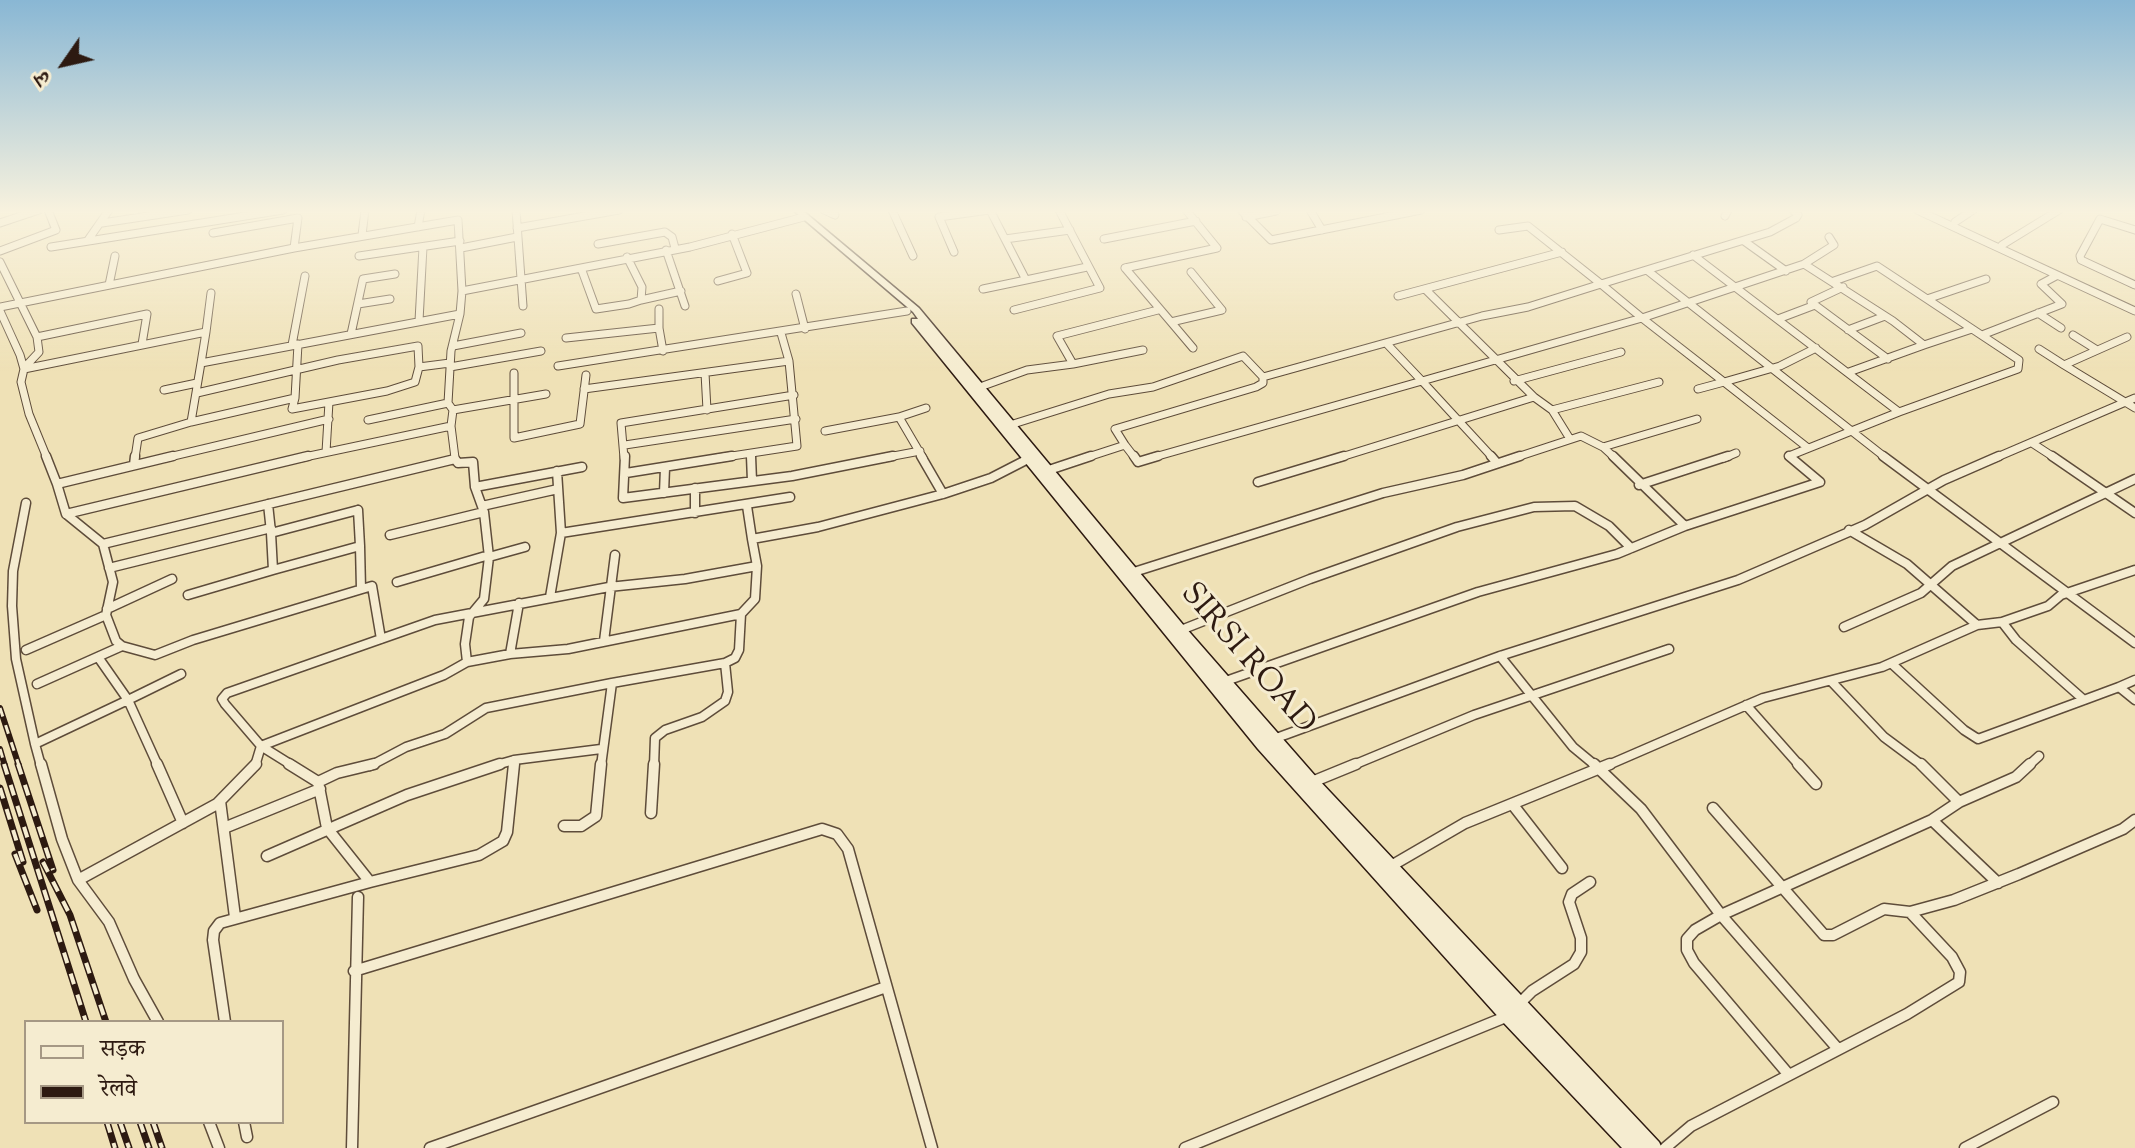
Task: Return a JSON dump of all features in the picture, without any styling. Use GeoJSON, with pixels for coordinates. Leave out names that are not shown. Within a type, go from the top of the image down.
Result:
{"type":"FeatureCollection","features":[{"type":"Feature","properties":{"kind":"main road","name":"SIRSI ROAD"},"geometry":{"type":"LineString","coordinates":[[854,264],[907,311],[1026,460],[1269,741],[1634,1148]]}},
{"type":"Feature","properties":{"kind":"main road","name":"SIRSI ROAD"},"geometry":{"type":"LineString","coordinates":[[861,264],[902,296],[980,387],[1226,681],[1269,741],[1391,866],[1513,1010],[1653,1148]]}},
{"type":"Feature","properties":{"kind":"street"},"geometry":{"type":"LineString","coordinates":[[1,264],[37,337],[39,352],[24,369],[21,382],[29,414],[66,514],[103,544],[113,582],[106,612],[116,641],[122,646],[155,655],[193,640],[372,586],[381,639]]}},
{"type":"Feature","properties":{"kind":"street"},"geometry":{"type":"LineString","coordinates":[[109,285],[113,264]]}},
{"type":"Feature","properties":{"kind":"street"},"geometry":{"type":"LineString","coordinates":[[24,369],[0,309],[21,302],[216,264]]}},
{"type":"Feature","properties":{"kind":"street"},"geometry":{"type":"LineString","coordinates":[[419,321],[422,264]]}},
{"type":"Feature","properties":{"kind":"street"},"geometry":{"type":"LineString","coordinates":[[461,264],[460,314],[450,365],[451,426],[455,459],[458,463],[473,462],[489,556],[484,599],[469,617],[465,644],[467,662]]}},
{"type":"Feature","properties":{"kind":"street"},"geometry":{"type":"LineString","coordinates":[[521,264],[523,306]]}},
{"type":"Feature","properties":{"kind":"street"},"geometry":{"type":"LineString","coordinates":[[462,291],[600,264]]}},
{"type":"Feature","properties":{"kind":"street"},"geometry":{"type":"LineString","coordinates":[[630,264],[642,287],[641,300]]}},
{"type":"Feature","properties":{"kind":"street"},"geometry":{"type":"LineString","coordinates":[[674,264],[685,306]]}},
{"type":"Feature","properties":{"kind":"street"},"geometry":{"type":"LineString","coordinates":[[718,281],[747,273],[743,264]]}},
{"type":"Feature","properties":{"kind":"street"},"geometry":{"type":"LineString","coordinates":[[1018,264],[1026,280]]}},
{"type":"Feature","properties":{"kind":"street"},"geometry":{"type":"LineString","coordinates":[[1014,310],[1100,288],[1085,264]]}},
{"type":"Feature","properties":{"kind":"street"},"geometry":{"type":"LineString","coordinates":[[1145,264],[1125,268],[1193,348]]}},
{"type":"Feature","properties":{"kind":"street"},"geometry":{"type":"LineString","coordinates":[[1398,296],[1519,264]]}},
{"type":"Feature","properties":{"kind":"street"},"geometry":{"type":"LineString","coordinates":[[1576,264],[1808,448]]}},
{"type":"Feature","properties":{"kind":"street"},"geometry":{"type":"LineString","coordinates":[[1263,377],[1458,323],[1528,307],[1669,264]]}},
{"type":"Feature","properties":{"kind":"street"},"geometry":{"type":"LineString","coordinates":[[1704,264],[1899,412]]}},
{"type":"Feature","properties":{"kind":"street"},"geometry":{"type":"LineString","coordinates":[[1776,264],[1786,271]]}},
{"type":"Feature","properties":{"kind":"street"},"geometry":{"type":"LineString","coordinates":[[1010,425],[1109,394],[1153,387],[1243,356],[1263,377],[1263,383],[1256,387],[1115,429],[1138,462],[1497,362],[1689,304],[1733,285],[1804,264],[1843,287],[1924,345]]}},
{"type":"Feature","properties":{"kind":"street"},"geometry":{"type":"LineString","coordinates":[[2030,264],[2135,309]]}},
{"type":"Feature","properties":{"kind":"street"},"geometry":{"type":"LineString","coordinates":[[2041,264],[2135,309]]}},
{"type":"Feature","properties":{"kind":"street"},"geometry":{"type":"LineString","coordinates":[[2089,264],[2135,285]]}},
{"type":"Feature","properties":{"kind":"street"},"geometry":{"type":"LineString","coordinates":[[1226,681],[1478,592],[1631,548],[1685,526],[1820,482],[1789,456],[1848,431],[2018,369],[2019,360],[1877,266],[1834,281]]}},
{"type":"Feature","properties":{"kind":"street"},"geometry":{"type":"LineString","coordinates":[[983,289],[1087,267]]}},
{"type":"Feature","properties":{"kind":"street"},"geometry":{"type":"LineString","coordinates":[[581,268],[596,309],[681,291]]}},
{"type":"Feature","properties":{"kind":"street"},"geometry":{"type":"LineString","coordinates":[[1648,271],[1848,431],[2135,643]]}},
{"type":"Feature","properties":{"kind":"street"},"geometry":{"type":"LineString","coordinates":[[1171,322],[1222,310],[1191,272]]}},
{"type":"Feature","properties":{"kind":"street"},"geometry":{"type":"LineString","coordinates":[[351,334],[363,279],[395,274]]}},
{"type":"Feature","properties":{"kind":"street"},"geometry":{"type":"LineString","coordinates":[[197,393],[297,372],[338,360],[418,346],[419,367],[415,382],[292,409],[297,372],[295,344],[305,276]]}},
{"type":"Feature","properties":{"kind":"street"},"geometry":{"type":"LineString","coordinates":[[1982,335],[2062,304],[2041,284],[2056,276]]}},
{"type":"Feature","properties":{"kind":"street"},"geometry":{"type":"LineString","coordinates":[[1927,299],[1986,279]]}},
{"type":"Feature","properties":{"kind":"street"},"geometry":{"type":"LineString","coordinates":[[1843,287],[1812,299],[1815,305],[1888,359]]}},
{"type":"Feature","properties":{"kind":"street"},"geometry":{"type":"LineString","coordinates":[[1425,289],[1514,381],[1552,410],[1570,439]]}},
{"type":"Feature","properties":{"kind":"street"},"geometry":{"type":"LineString","coordinates":[[191,422],[211,293]]}},
{"type":"Feature","properties":{"kind":"street"},"geometry":{"type":"LineString","coordinates":[[796,294],[805,329]]}},
{"type":"Feature","properties":{"kind":"street"},"geometry":{"type":"LineString","coordinates":[[358,304],[390,299]]}},
{"type":"Feature","properties":{"kind":"street"},"geometry":{"type":"LineString","coordinates":[[1778,319],[1815,305]]}},
{"type":"Feature","properties":{"kind":"street"},"geometry":{"type":"LineString","coordinates":[[659,309],[663,351]]}},
{"type":"Feature","properties":{"kind":"street"},"geometry":{"type":"LineString","coordinates":[[1073,364],[1057,336],[1158,310]]}},
{"type":"Feature","properties":{"kind":"street"},"geometry":{"type":"LineString","coordinates":[[558,366],[907,311]]}},
{"type":"Feature","properties":{"kind":"street"},"geometry":{"type":"LineString","coordinates":[[2038,313],[2061,328]]}},
{"type":"Feature","properties":{"kind":"street"},"geometry":{"type":"LineString","coordinates":[[37,337],[147,314],[142,344]]}},
{"type":"Feature","properties":{"kind":"street"},"geometry":{"type":"LineString","coordinates":[[201,363],[460,314]]}},
{"type":"Feature","properties":{"kind":"street"},"geometry":{"type":"LineString","coordinates":[[1848,330],[1885,316]]}},
{"type":"Feature","properties":{"kind":"street"},"geometry":{"type":"LineString","coordinates":[[566,338],[659,328]]}},
{"type":"Feature","properties":{"kind":"street"},"geometry":{"type":"LineString","coordinates":[[1849,372],[1972,329]]}},
{"type":"Feature","properties":{"kind":"street"},"geometry":{"type":"LineString","coordinates":[[24,369],[206,332]]}},
{"type":"Feature","properties":{"kind":"street"},"geometry":{"type":"LineString","coordinates":[[453,346],[521,333]]}},
{"type":"Feature","properties":{"kind":"street"},"geometry":{"type":"LineString","coordinates":[[626,473],[797,446],[794,395],[781,333]]}},
{"type":"Feature","properties":{"kind":"street"},"geometry":{"type":"LineString","coordinates":[[2073,335],[2097,350]]}},
{"type":"Feature","properties":{"kind":"street"},"geometry":{"type":"LineString","coordinates":[[2064,365],[2127,337]]}},
{"type":"Feature","properties":{"kind":"street"},"geometry":{"type":"LineString","coordinates":[[1387,344],[1497,463]]}},
{"type":"Feature","properties":{"kind":"street"},"geometry":{"type":"LineString","coordinates":[[1698,389],[1770,369],[1816,348]]}},
{"type":"Feature","properties":{"kind":"street"},"geometry":{"type":"LineString","coordinates":[[2039,349],[2132,403]]}},
{"type":"Feature","properties":{"kind":"street"},"geometry":{"type":"LineString","coordinates":[[980,387],[1027,370],[1143,350]]}},
{"type":"Feature","properties":{"kind":"street"},"geometry":{"type":"LineString","coordinates":[[419,367],[541,351]]}},
{"type":"Feature","properties":{"kind":"street"},"geometry":{"type":"LineString","coordinates":[[1514,381],[1621,352]]}},
{"type":"Feature","properties":{"kind":"street"},"geometry":{"type":"LineString","coordinates":[[584,389],[789,361]]}},
{"type":"Feature","properties":{"kind":"street"},"geometry":{"type":"LineString","coordinates":[[514,373],[514,438],[580,424],[586,375]]}},
{"type":"Feature","properties":{"kind":"street"},"geometry":{"type":"LineString","coordinates":[[705,373],[707,410]]}},
{"type":"Feature","properties":{"kind":"street"},"geometry":{"type":"LineString","coordinates":[[1552,410],[1659,382]]}},
{"type":"Feature","properties":{"kind":"street"},"geometry":{"type":"LineString","coordinates":[[164,390],[197,383]]}},
{"type":"Feature","properties":{"kind":"street"},"geometry":{"type":"LineString","coordinates":[[368,420],[546,394]]}},
{"type":"Feature","properties":{"kind":"street"},"geometry":{"type":"LineString","coordinates":[[794,395],[621,423],[626,473],[623,498],[752,481],[920,451]]}},
{"type":"Feature","properties":{"kind":"street"},"geometry":{"type":"LineString","coordinates":[[1258,482],[1534,397]]}},
{"type":"Feature","properties":{"kind":"street"},"geometry":{"type":"LineString","coordinates":[[134,465],[138,438],[191,422],[295,398]]}},
{"type":"Feature","properties":{"kind":"street"},"geometry":{"type":"LineString","coordinates":[[326,452],[329,402]]}},
{"type":"Feature","properties":{"kind":"street"},"geometry":{"type":"LineString","coordinates":[[1269,741],[1500,656],[1738,580],[1865,525],[1928,488],[2132,403]]}},
{"type":"Feature","properties":{"kind":"street"},"geometry":{"type":"LineString","coordinates":[[825,431],[899,417],[926,408]]}},
{"type":"Feature","properties":{"kind":"street"},"geometry":{"type":"LineString","coordinates":[[899,417],[943,494]]}},
{"type":"Feature","properties":{"kind":"street"},"geometry":{"type":"LineString","coordinates":[[57,484],[329,419]]}},
{"type":"Feature","properties":{"kind":"street"},"geometry":{"type":"LineString","coordinates":[[625,445],[796,419]]}},
{"type":"Feature","properties":{"kind":"street"},"geometry":{"type":"LineString","coordinates":[[1603,447],[1697,419]]}},
{"type":"Feature","properties":{"kind":"street"},"geometry":{"type":"LineString","coordinates":[[66,514],[326,452],[451,426]]}},
{"type":"Feature","properties":{"kind":"street"},"geometry":{"type":"LineString","coordinates":[[1134,572],[1372,497],[1463,475],[1585,436],[1603,447],[1685,526]]}},
{"type":"Feature","properties":{"kind":"street"},"geometry":{"type":"LineString","coordinates":[[2032,443],[2135,513]]}},
{"type":"Feature","properties":{"kind":"street"},"geometry":{"type":"LineString","coordinates":[[1049,470],[1125,445]]}},
{"type":"Feature","properties":{"kind":"street"},"geometry":{"type":"LineString","coordinates":[[1639,485],[1708,465],[1736,453]]}},
{"type":"Feature","properties":{"kind":"street"},"geometry":{"type":"LineString","coordinates":[[751,455],[752,481]]}},
{"type":"Feature","properties":{"kind":"street"},"geometry":{"type":"LineString","coordinates":[[103,544],[455,459]]}},
{"type":"Feature","properties":{"kind":"street"},"geometry":{"type":"LineString","coordinates":[[752,539],[818,527],[943,494],[991,478],[1026,460]]}},
{"type":"Feature","properties":{"kind":"street"},"geometry":{"type":"LineString","coordinates":[[475,487],[582,467]]}},
{"type":"Feature","properties":{"kind":"street"},"geometry":{"type":"LineString","coordinates":[[664,493],[665,468]]}},
{"type":"Feature","properties":{"kind":"street"},"geometry":{"type":"LineString","coordinates":[[550,597],[561,533],[557,471]]}},
{"type":"Feature","properties":{"kind":"street"},"geometry":{"type":"LineString","coordinates":[[1844,627],[1921,593],[1952,566],[2135,479]]}},
{"type":"Feature","properties":{"kind":"street"},"geometry":{"type":"LineString","coordinates":[[695,488],[695,513]]}},
{"type":"Feature","properties":{"kind":"street"},"geometry":{"type":"LineString","coordinates":[[390,535],[558,489]]}},
{"type":"Feature","properties":{"kind":"street"},"geometry":{"type":"LineString","coordinates":[[561,533],[790,497]]}},
{"type":"Feature","properties":{"kind":"street"},"geometry":{"type":"LineString","coordinates":[[26,503],[13,571],[12,606],[16,659],[35,744],[62,839],[78,880],[109,922],[134,979],[157,1020]]}},
{"type":"Feature","properties":{"kind":"street"},"geometry":{"type":"LineString","coordinates":[[268,504],[273,570]]}},
{"type":"Feature","properties":{"kind":"street"},"geometry":{"type":"LineString","coordinates":[[261,746],[432,680],[467,662],[510,654],[568,649],[741,614],[755,599],[757,566],[747,506]]}},
{"type":"Feature","properties":{"kind":"street"},"geometry":{"type":"LineString","coordinates":[[1181,630],[1310,579],[1457,527],[1534,507],[1575,506],[1609,526],[1631,548]]}},
{"type":"Feature","properties":{"kind":"street"},"geometry":{"type":"LineString","coordinates":[[109,568],[358,510],[361,589]]}},
{"type":"Feature","properties":{"kind":"street"},"geometry":{"type":"LineString","coordinates":[[1849,530],[1907,564],[1977,625]]}},
{"type":"Feature","properties":{"kind":"street"},"geometry":{"type":"LineString","coordinates":[[188,595],[360,546]]}},
{"type":"Feature","properties":{"kind":"street"},"geometry":{"type":"LineString","coordinates":[[397,582],[525,547]]}},
{"type":"Feature","properties":{"kind":"street"},"geometry":{"type":"LineString","coordinates":[[604,641],[615,555]]}},
{"type":"Feature","properties":{"kind":"street"},"geometry":{"type":"LineString","coordinates":[[370,882],[327,828],[319,785],[261,746],[225,704],[222,699],[227,693],[248,683],[435,620],[609,587],[685,579],[757,566]]}},
{"type":"Feature","properties":{"kind":"street"},"geometry":{"type":"LineString","coordinates":[[1391,866],[1465,823],[1746,705],[1891,663],[1977,625],[2002,622],[2048,606],[2061,595],[2135,570]]}},
{"type":"Feature","properties":{"kind":"street"},"geometry":{"type":"LineString","coordinates":[[26,650],[172,579]]}},
{"type":"Feature","properties":{"kind":"street"},"geometry":{"type":"LineString","coordinates":[[510,654],[519,603]]}},
{"type":"Feature","properties":{"kind":"street"},"geometry":{"type":"LineString","coordinates":[[224,828],[319,785],[337,773],[368,767],[406,747],[445,734],[486,708],[725,663],[735,658],[739,650],[741,614]]}},
{"type":"Feature","properties":{"kind":"street"},"geometry":{"type":"LineString","coordinates":[[2002,622],[2016,640],[2084,700]]}},
{"type":"Feature","properties":{"kind":"street"},"geometry":{"type":"LineString","coordinates":[[37,684],[122,646]]}},
{"type":"Feature","properties":{"kind":"street"},"geometry":{"type":"LineString","coordinates":[[1312,782],[1364,758],[1532,695],[1669,649]]}},
{"type":"Feature","properties":{"kind":"street"},"geometry":{"type":"LineString","coordinates":[[1500,656],[1573,747],[1641,809],[1721,915],[1838,1049]]}},
{"type":"Feature","properties":{"kind":"street"},"geometry":{"type":"LineString","coordinates":[[98,657],[128,700],[183,823]]}},
{"type":"Feature","properties":{"kind":"street"},"geometry":{"type":"LineString","coordinates":[[651,813],[655,738],[665,730],[702,717],[725,701],[728,692],[725,663]]}},
{"type":"Feature","properties":{"kind":"street"},"geometry":{"type":"LineString","coordinates":[[1891,663],[1964,730],[1978,739],[2135,680]]}},
{"type":"Feature","properties":{"kind":"street"},"geometry":{"type":"LineString","coordinates":[[35,744],[181,674]]}},
{"type":"Feature","properties":{"kind":"street"},"geometry":{"type":"LineString","coordinates":[[1831,681],[1884,737],[1913,756],[1959,802]]}},
{"type":"Feature","properties":{"kind":"street"},"geometry":{"type":"LineString","coordinates":[[564,826],[581,826],[596,816],[601,749],[612,683]]}},
{"type":"Feature","properties":{"kind":"street"},"geometry":{"type":"LineString","coordinates":[[2119,687],[2135,700]]}},
{"type":"Feature","properties":{"kind":"street"},"geometry":{"type":"LineString","coordinates":[[1746,705],[1816,784]]}},
{"type":"Feature","properties":{"kind":"street"},"geometry":{"type":"LineString","coordinates":[[78,880],[220,801],[255,766],[261,746]]}},
{"type":"Feature","properties":{"kind":"street"},"geometry":{"type":"LineString","coordinates":[[267,856],[448,779],[514,760],[601,749]]}},
{"type":"Feature","properties":{"kind":"street"},"geometry":{"type":"LineString","coordinates":[[1789,1075],[1694,963],[1687,950],[1687,939],[1695,930],[1721,915],[1932,820],[1959,802],[2016,777],[2039,756]]}},
{"type":"Feature","properties":{"kind":"street"},"geometry":{"type":"LineString","coordinates":[[225,1020],[213,940],[214,931],[220,923],[479,855],[503,841],[507,832],[514,760]]}},
{"type":"Feature","properties":{"kind":"street"},"geometry":{"type":"LineString","coordinates":[[220,801],[235,917]]}},
{"type":"Feature","properties":{"kind":"street"},"geometry":{"type":"LineString","coordinates":[[1513,805],[1562,868]]}},
{"type":"Feature","properties":{"kind":"street"},"geometry":{"type":"LineString","coordinates":[[1713,808],[1818,931],[1829,936],[1877,911],[1895,909],[1910,912],[1954,900],[2123,829],[2135,820]]}},
{"type":"Feature","properties":{"kind":"street"},"geometry":{"type":"LineString","coordinates":[[1932,820],[1998,883]]}},
{"type":"Feature","properties":{"kind":"street"},"geometry":{"type":"LineString","coordinates":[[354,971],[822,829],[837,834],[848,849],[932,1148]]}},
{"type":"Feature","properties":{"kind":"street"},"geometry":{"type":"LineString","coordinates":[[1185,1148],[1513,1010],[1532,991],[1574,964],[1581,952],[1581,938],[1569,902],[1572,894],[1590,882]]}},
{"type":"Feature","properties":{"kind":"street"},"geometry":{"type":"LineString","coordinates":[[352,1148],[358,897]]}},
{"type":"Feature","properties":{"kind":"street"},"geometry":{"type":"LineString","coordinates":[[1665,1148],[1691,1126],[1907,1014],[1959,982],[1960,972],[1952,957],[1910,912]]}},
{"type":"Feature","properties":{"kind":"street"},"geometry":{"type":"LineString","coordinates":[[430,1148],[886,987]]}},
{"type":"Feature","properties":{"kind":"street"},"geometry":{"type":"LineString","coordinates":[[1965,1148],[2053,1102]]}},
{"type":"Feature","properties":{"kind":"street"},"geometry":{"type":"LineString","coordinates":[[210,1124],[219,1148]]}},
{"type":"Feature","properties":{"kind":"street"},"geometry":{"type":"LineString","coordinates":[[244,1124],[247,1137]]}},
{"type":"Feature","properties":{"kind":"railway"},"geometry":{"type":"LineString","coordinates":[[0,708],[19,766]]}},
{"type":"Feature","properties":{"kind":"railway"},"geometry":{"type":"LineString","coordinates":[[0,749],[5,766]]}},
{"type":"Feature","properties":{"kind":"railway"},"geometry":{"type":"LineString","coordinates":[[4,764],[85,1020]]}},
{"type":"Feature","properties":{"kind":"railway"},"geometry":{"type":"LineString","coordinates":[[18,764],[53,870]]}},
{"type":"Feature","properties":{"kind":"railway"},"geometry":{"type":"LineString","coordinates":[[0,788],[23,862]]}},
{"type":"Feature","properties":{"kind":"railway"},"geometry":{"type":"LineString","coordinates":[[15,854],[37,910]]}},
{"type":"Feature","properties":{"kind":"railway"},"geometry":{"type":"LineString","coordinates":[[43,862],[70,915],[105,1020]]}},
{"type":"Feature","properties":{"kind":"railway"},"geometry":{"type":"LineString","coordinates":[[108,1124],[115,1148]]}},
{"type":"Feature","properties":{"kind":"railway"},"geometry":{"type":"LineString","coordinates":[[121,1124],[129,1148]]}},
{"type":"Feature","properties":{"kind":"railway"},"geometry":{"type":"LineString","coordinates":[[141,1124],[149,1148]]}},
{"type":"Feature","properties":{"kind":"railway"},"geometry":{"type":"LineString","coordinates":[[154,1124],[162,1148]]}}]}
